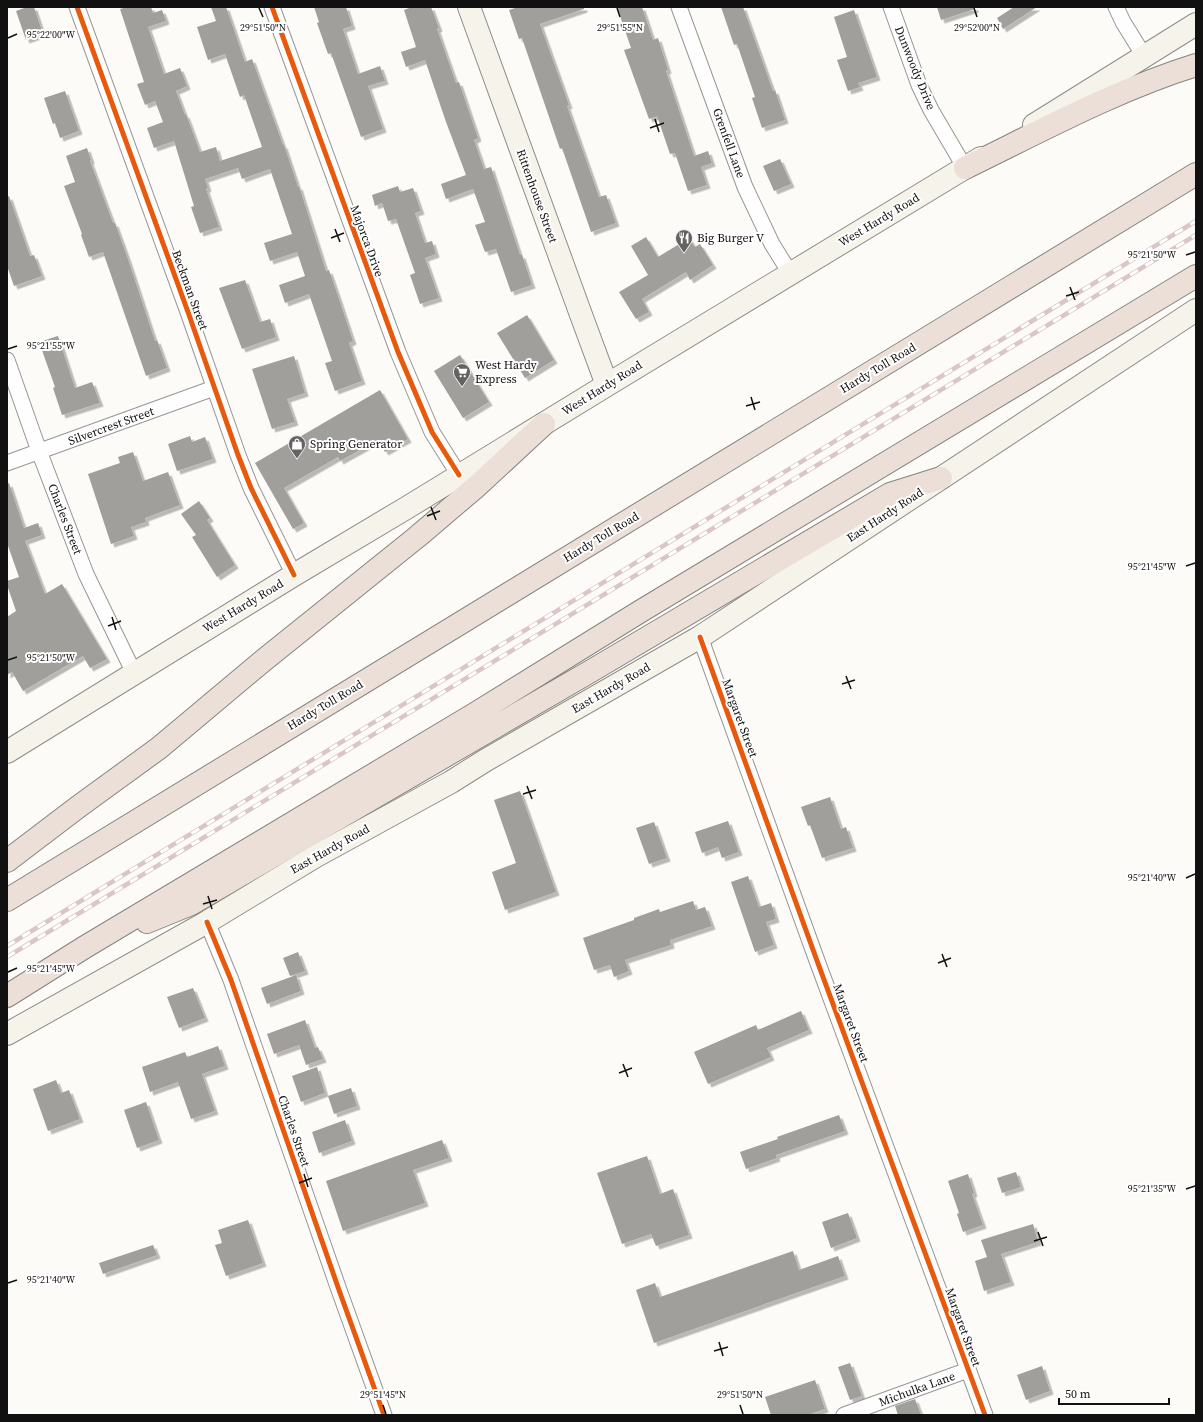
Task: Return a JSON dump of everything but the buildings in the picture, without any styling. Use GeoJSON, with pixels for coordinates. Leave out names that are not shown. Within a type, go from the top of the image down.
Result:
{"type":"FeatureCollection","features":[{"type":"Feature","properties":{"kind":"highway"},"geometry":{"type":"LineString","coordinates":[[965,168],[1111,98],[1196,65]]}},
{"type":"Feature","properties":{"kind":"highway","name":"Hardy Toll Road"},"geometry":{"type":"LineString","coordinates":[[7,900],[1196,174]]}},
{"type":"Feature","properties":{"kind":"highway"},"geometry":{"type":"LineString","coordinates":[[7,996],[85,947],[473,715],[648,607],[1196,276]]}},
{"type":"Feature","properties":{"kind":"highway"},"geometry":{"type":"LineString","coordinates":[[7,861],[159,748],[270,655],[417,537],[477,486],[544,424]]}},
{"type":"Feature","properties":{"kind":"highway"},"geometry":{"type":"LineString","coordinates":[[85,947],[191,904],[591,671],[890,494],[941,478]]}},
{"type":"Feature","properties":{"kind":"main road","name":"Rittenhouse Street"},"geometry":{"type":"LineString","coordinates":[[469,7],[607,385]]}},
{"type":"Feature","properties":{"kind":"main road","name":"West Hardy Road"},"geometry":{"type":"LineString","coordinates":[[7,752],[294,575],[965,168],[1196,24]]}},
{"type":"Feature","properties":{"kind":"main road","name":"East Hardy Road"},"geometry":{"type":"LineString","coordinates":[[7,1034],[207,922],[316,856],[451,782],[493,756],[700,637],[1196,310]]}},
{"type":"Feature","properties":{"kind":"street","name":"Beckman Street"},"geometry":{"type":"LineString","coordinates":[[77,7],[188,312],[238,455],[251,488],[294,575]]}},
{"type":"Feature","properties":{"kind":"street","name":"Majorca Drive"},"geometry":{"type":"LineString","coordinates":[[272,7],[362,257],[401,359],[432,432],[459,475]]}},
{"type":"Feature","properties":{"kind":"street","name":"Grenfell Lane"},"geometry":{"type":"LineString","coordinates":[[679,7],[745,187],[772,244],[790,274]]}},
{"type":"Feature","properties":{"kind":"street","name":"Dunwoody Drive"},"geometry":{"type":"LineString","coordinates":[[891,7],[919,85],[931,110],[965,168]]}},
{"type":"Feature","properties":{"kind":"street"},"geometry":{"type":"LineString","coordinates":[[1116,7],[1122,22],[1144,56]]}},
{"type":"Feature","properties":{"kind":"street","name":"Charles Street"},"geometry":{"type":"LineString","coordinates":[[7,360],[39,451],[86,574],[134,673]]}},
{"type":"Feature","properties":{"kind":"street","name":"Silvercrest Street"},"geometry":{"type":"LineString","coordinates":[[7,463],[214,388]]}},
{"type":"Feature","properties":{"kind":"street","name":"Margaret Street"},"geometry":{"type":"LineString","coordinates":[[700,637],[816,958],[985,1415]]}},
{"type":"Feature","properties":{"kind":"street","name":"Charles Street"},"geometry":{"type":"LineString","coordinates":[[207,922],[231,980],[384,1415]]}},
{"type":"Feature","properties":{"kind":"street","name":"Michulka Lane"},"geometry":{"type":"LineString","coordinates":[[844,1415],[968,1370]]}},
{"type":"Feature","properties":{"kind":"railway"},"geometry":{"type":"LineString","coordinates":[[7,946],[1196,221]]}},
{"type":"Feature","properties":{"kind":"railway"},"geometry":{"type":"LineString","coordinates":[[7,957],[1196,235]]}},
{"type":"Feature","properties":{"kind":"cycle path"},"geometry":{"type":"LineString","coordinates":[[77,7],[188,312],[238,455],[251,488],[294,575]]}},
{"type":"Feature","properties":{"kind":"cycle path"},"geometry":{"type":"LineString","coordinates":[[272,7],[398,352],[432,432],[459,475]]}},
{"type":"Feature","properties":{"kind":"cycle path"},"geometry":{"type":"LineString","coordinates":[[700,637],[816,958],[985,1415]]}},
{"type":"Feature","properties":{"kind":"cycle path"},"geometry":{"type":"LineString","coordinates":[[207,922],[231,980],[384,1415]]}},
{"type":"Feature","properties":{"kind":"place","name":"Big Burger V"},"geometry":{"type":"Point","coordinates":[684,253]}},
{"type":"Feature","properties":{"kind":"place","name":"West Hardy Express"},"geometry":{"type":"Point","coordinates":[462,387]}},
{"type":"Feature","properties":{"kind":"place","name":"Spring Generator"},"geometry":{"type":"Point","coordinates":[297,459]}}]}
